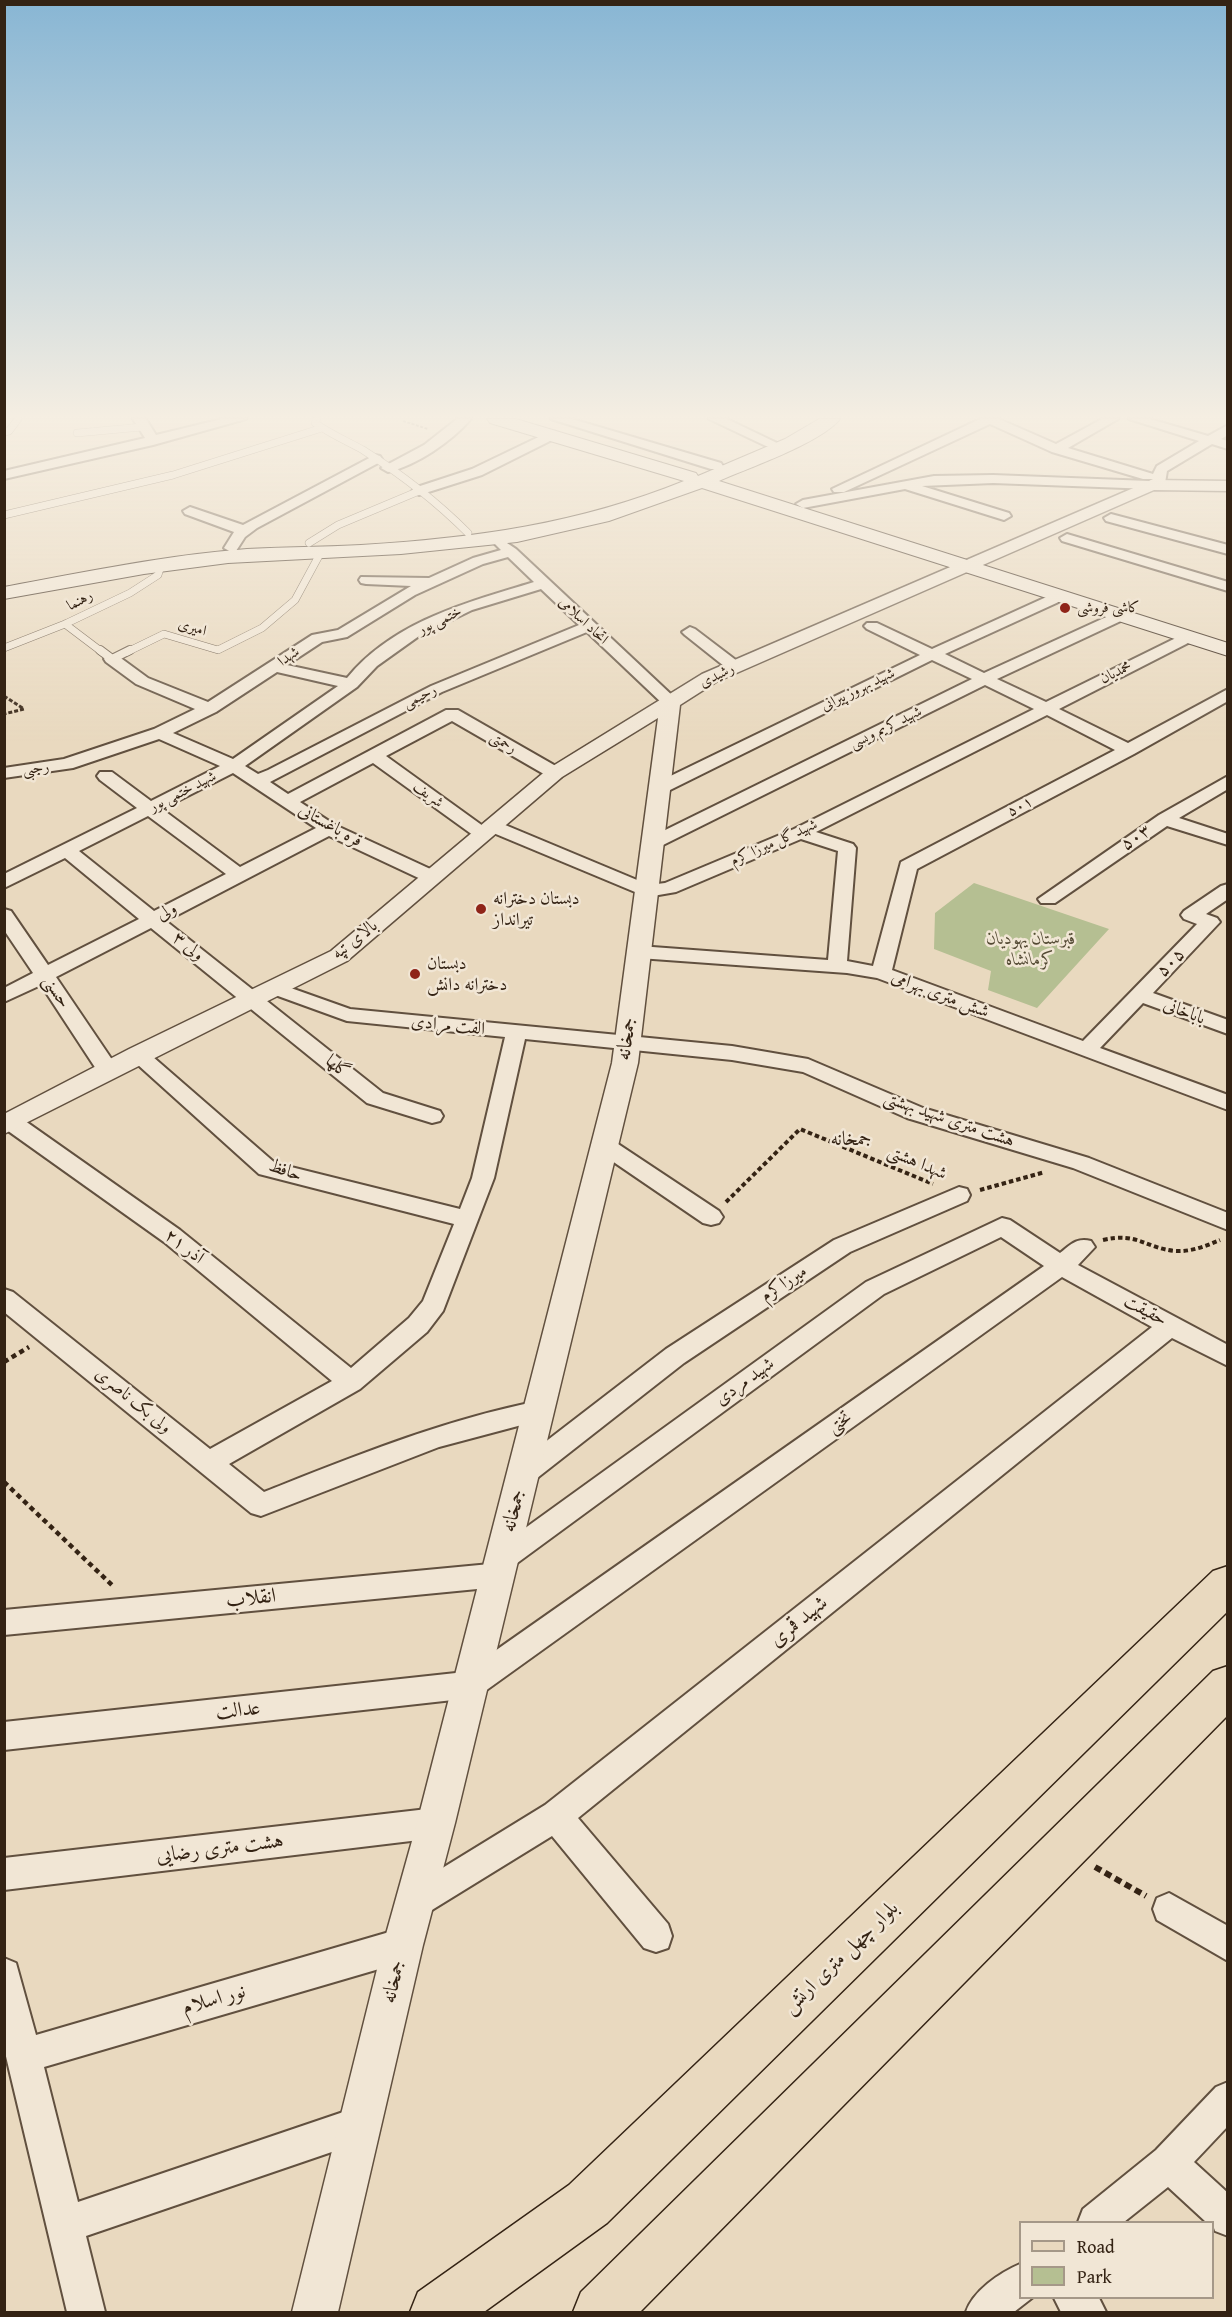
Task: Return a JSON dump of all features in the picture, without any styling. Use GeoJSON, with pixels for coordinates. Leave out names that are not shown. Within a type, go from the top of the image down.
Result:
{"type":"FeatureCollection","features":[{"type":"Feature","properties":{"kind":"main road"},"geometry":{"type":"LineString","coordinates":[[4,584],[160,562],[382,542],[511,527]]}},
{"type":"Feature","properties":{"kind":"main road"},"geometry":{"type":"LineString","coordinates":[[4,593],[231,548],[315,547],[377,550],[504,545],[564,527]]}},
{"type":"Feature","properties":{"kind":"main road"},"geometry":{"type":"LineString","coordinates":[[859,527],[980,568],[1227,636]]}},
{"type":"Feature","properties":{"kind":"main road"},"geometry":{"type":"LineString","coordinates":[[871,527],[1058,597],[1227,650]]}},
{"type":"Feature","properties":{"kind":"main road","name":"بلوار چهل متری ارتش"},"geometry":{"type":"LineString","coordinates":[[438,2313],[588,2204],[1227,1584]]}},
{"type":"Feature","properties":{"kind":"main road"},"geometry":{"type":"LineString","coordinates":[[601,2313],[1227,1685]]}},
{"type":"Feature","properties":{"kind":"street"},"geometry":{"type":"LineString","coordinates":[[234,527],[244,531]]}},
{"type":"Feature","properties":{"kind":"street"},"geometry":{"type":"LineString","coordinates":[[231,548],[244,531],[251,527]]}},
{"type":"Feature","properties":{"kind":"street"},"geometry":{"type":"LineString","coordinates":[[980,568],[1066,527]]}},
{"type":"Feature","properties":{"kind":"street"},"geometry":{"type":"LineString","coordinates":[[980,568],[1012,556],[1029,557],[1091,527]]}},
{"type":"Feature","properties":{"kind":"street"},"geometry":{"type":"LineString","coordinates":[[1143,527],[1227,550]]}},
{"type":"Feature","properties":{"kind":"street"},"geometry":{"type":"LineString","coordinates":[[1177,537],[1227,537]]}},
{"type":"Feature","properties":{"kind":"street"},"geometry":{"type":"LineString","coordinates":[[1067,538],[1227,587]]}},
{"type":"Feature","properties":{"kind":"street","name":"شهدا"},"geometry":{"type":"LineString","coordinates":[[67,764],[160,733],[210,709],[317,638],[342,634],[410,592],[478,561],[504,545]]}},
{"type":"Feature","properties":{"kind":"street","name":"اتحاد اسلامی"},"geometry":{"type":"LineString","coordinates":[[504,545],[670,702]]}},
{"type":"Feature","properties":{"kind":"street","name":"رشیدی"},"geometry":{"type":"LineString","coordinates":[[670,702],[726,690],[873,626],[980,568]]}},
{"type":"Feature","properties":{"kind":"street","name":"رشیدی"},"geometry":{"type":"LineString","coordinates":[[670,702],[709,678],[980,568]]}},
{"type":"Feature","properties":{"kind":"street"},"geometry":{"type":"LineString","coordinates":[[366,580],[432,582]]}},
{"type":"Feature","properties":{"kind":"street","name":"ختمی پور"},"geometry":{"type":"LineString","coordinates":[[351,684],[360,670],[404,639],[456,611],[544,583]]}},
{"type":"Feature","properties":{"kind":"street","name":"شهید بهروز پیرانی"},"geometry":{"type":"LineString","coordinates":[[660,788],[933,654],[1058,597]]}},
{"type":"Feature","properties":{"kind":"street","name":"شهید کریم ویسی"},"geometry":{"type":"LineString","coordinates":[[653,843],[985,679],[1120,616]]}},
{"type":"Feature","properties":{"kind":"street","name":"رحیمی"},"geometry":{"type":"LineString","coordinates":[[257,781],[279,773],[329,747],[384,714],[464,676],[589,626]]}},
{"type":"Feature","properties":{"kind":"street"},"geometry":{"type":"LineString","coordinates":[[873,626],[1128,750]]}},
{"type":"Feature","properties":{"kind":"street"},"geometry":{"type":"LineString","coordinates":[[690,632],[735,667]]}},
{"type":"Feature","properties":{"kind":"street","name":"محمدیان"},"geometry":{"type":"LineString","coordinates":[[1045,708],[1187,638]]}},
{"type":"Feature","properties":{"kind":"street"},"geometry":{"type":"LineString","coordinates":[[112,659],[142,681],[210,709]]}},
{"type":"Feature","properties":{"kind":"street"},"geometry":{"type":"LineString","coordinates":[[275,667],[351,684]]}},
{"type":"Feature","properties":{"kind":"street","name":"شهید ختمی پور"},"geometry":{"type":"LineString","coordinates":[[4,882],[234,766],[351,684]]}},
{"type":"Feature","properties":{"kind":"street","name":"۵۰۱"},"geometry":{"type":"LineString","coordinates":[[881,973],[908,866],[1128,750],[1227,694]]}},
{"type":"Feature","properties":{"kind":"street","name":"بالای تپه"},"geometry":{"type":"LineString","coordinates":[[8,1123],[138,1054],[339,956],[555,773],[670,702]]}},
{"type":"Feature","properties":{"kind":"street","name":"جمخانه"},"geometry":{"type":"LineString","coordinates":[[315,2313],[403,1945],[471,1685],[604,1145],[627,1042],[670,702]]}},
{"type":"Feature","properties":{"kind":"street","name":"شهید گل میرزا کرم"},"geometry":{"type":"LineString","coordinates":[[646,891],[669,888],[800,834],[1045,708]]}},
{"type":"Feature","properties":{"kind":"street","name":"رحمتی"},"geometry":{"type":"LineString","coordinates":[[374,755],[452,714],[555,773]]}},
{"type":"Feature","properties":{"kind":"street","name":"قره باغستانی"},"geometry":{"type":"LineString","coordinates":[[160,733],[234,766],[329,829],[432,877]]}},
{"type":"Feature","properties":{"kind":"street"},"geometry":{"type":"LineString","coordinates":[[288,801],[374,755]]}},
{"type":"Feature","properties":{"kind":"street","name":"شریف"},"geometry":{"type":"LineString","coordinates":[[374,755],[487,830]]}},
{"type":"Feature","properties":{"kind":"street","name":"رجبی"},"geometry":{"type":"LineString","coordinates":[[4,773],[67,764]]}},
{"type":"Feature","properties":{"kind":"street"},"geometry":{"type":"LineString","coordinates":[[106,776],[240,875]]}},
{"type":"Feature","properties":{"kind":"street","name":"۵۰۳"},"geometry":{"type":"LineString","coordinates":[[1048,899],[1165,819],[1227,781]]}},
{"type":"Feature","properties":{"kind":"street"},"geometry":{"type":"LineString","coordinates":[[1165,819],[1227,840]]}},
{"type":"Feature","properties":{"kind":"street","name":"ولی"},"geometry":{"type":"LineString","coordinates":[[4,996],[329,829]]}},
{"type":"Feature","properties":{"kind":"street"},"geometry":{"type":"LineString","coordinates":[[487,830],[646,891]]}},
{"type":"Feature","properties":{"kind":"street"},"geometry":{"type":"LineString","coordinates":[[800,834],[847,848],[837,966]]}},
{"type":"Feature","properties":{"kind":"street","name":"ولی ۳"},"geometry":{"type":"LineString","coordinates":[[67,851],[252,999]]}},
{"type":"Feature","properties":{"kind":"street","name":"۵۰۵"},"geometry":{"type":"LineString","coordinates":[[1086,1050],[1140,995],[1219,926],[1191,915],[1227,890]]}},
{"type":"Feature","properties":{"kind":"street","name":"حسنی"},"geometry":{"type":"LineString","coordinates":[[4,915],[108,1070]]}},
{"type":"Feature","properties":{"kind":"street","name":"شش متری بهرامی"},"geometry":{"type":"LineString","coordinates":[[639,952],[837,966],[881,973],[1227,1103]]}},
{"type":"Feature","properties":{"kind":"street","name":"الفت مرادی"},"geometry":{"type":"LineString","coordinates":[[274,988],[346,1015],[627,1042]]}},
{"type":"Feature","properties":{"kind":"street","name":"باباخانی"},"geometry":{"type":"LineString","coordinates":[[1140,995],[1227,1028]]}},
{"type":"Feature","properties":{"kind":"street","name":"گلها"},"geometry":{"type":"LineString","coordinates":[[252,999],[375,1098],[432,1116]]}},
{"type":"Feature","properties":{"kind":"street"},"geometry":{"type":"LineString","coordinates":[[208,1462],[351,1382],[418,1325],[434,1305],[483,1178],[516,1033]]}},
{"type":"Feature","properties":{"kind":"street","name":"هشت متری شهید بهشتی"},"geometry":{"type":"LineString","coordinates":[[627,1042],[732,1053],[808,1066],[915,1113],[1081,1163],[1227,1222]]}},
{"type":"Feature","properties":{"kind":"street","name":"حافظ"},"geometry":{"type":"LineString","coordinates":[[138,1054],[267,1169],[468,1219]]}},
{"type":"Feature","properties":{"kind":"street","name":"۲۱ آذر"},"geometry":{"type":"LineString","coordinates":[[8,1123],[172,1236],[351,1382]]}},
{"type":"Feature","properties":{"kind":"street"},"geometry":{"type":"LineString","coordinates":[[604,1145],[711,1217]]}},
{"type":"Feature","properties":{"kind":"street","name":"میرزاکرم"},"geometry":{"type":"LineString","coordinates":[[523,1474],[675,1356],[842,1246],[959,1195]]}},
{"type":"Feature","properties":{"kind":"street","name":"حقیقت"},"geometry":{"type":"LineString","coordinates":[[1002,1226],[1061,1266],[1227,1356]]}},
{"type":"Feature","properties":{"kind":"street","name":"شهید مردی"},"geometry":{"type":"LineString","coordinates":[[500,1567],[875,1288],[1002,1226]]}},
{"type":"Feature","properties":{"kind":"street","name":"تختی"},"geometry":{"type":"LineString","coordinates":[[471,1685],[1061,1266],[1083,1247]]}},
{"type":"Feature","properties":{"kind":"street","name":"ولی بک ناصری"},"geometry":{"type":"LineString","coordinates":[[4,1298],[261,1505],[435,1438],[501,1417],[538,1411]]}},
{"type":"Feature","properties":{"kind":"street","name":"شهید قمری"},"geometry":{"type":"LineString","coordinates":[[416,1902],[556,1816],[1171,1325]]}},
{"type":"Feature","properties":{"kind":"street","name":"انقلاب"},"geometry":{"type":"LineString","coordinates":[[4,1623],[139,1610],[500,1567]]}},
{"type":"Feature","properties":{"kind":"street","name":"عدالت"},"geometry":{"type":"LineString","coordinates":[[4,1736],[471,1685]]}},
{"type":"Feature","properties":{"kind":"street"},"geometry":{"type":"LineString","coordinates":[[556,1816],[656,1936]]}},
{"type":"Feature","properties":{"kind":"street","name":"هشت متری رضایی"},"geometry":{"type":"LineString","coordinates":[[4,1874],[436,1823]]}},
{"type":"Feature","properties":{"kind":"street"},"geometry":{"type":"LineString","coordinates":[[1169,1909],[1227,1945]]}},
{"type":"Feature","properties":{"kind":"street","name":"نور اسلام"},"geometry":{"type":"LineString","coordinates":[[24,2056],[403,1945]]}},
{"type":"Feature","properties":{"kind":"street"},"geometry":{"type":"LineString","coordinates":[[4,1975],[86,2313]]}},
{"type":"Feature","properties":{"kind":"street"},"geometry":{"type":"LineString","coordinates":[[1098,2221],[1170,2163],[1227,2099]]}},
{"type":"Feature","properties":{"kind":"street"},"geometry":{"type":"LineString","coordinates":[[65,2225],[361,2124]]}},
{"type":"Feature","properties":{"kind":"street"},"geometry":{"type":"LineString","coordinates":[[1170,2163],[1227,2218]]}},
{"type":"Feature","properties":{"kind":"street"},"geometry":{"type":"LineString","coordinates":[[985,2313],[1019,2284]]}},
{"type":"Feature","properties":{"kind":"street"},"geometry":{"type":"LineString","coordinates":[[1074,2299],[1087,2313]]}},
{"type":"Feature","properties":{"kind":"lane"},"geometry":{"type":"LineString","coordinates":[[315,547],[336,527]]}},
{"type":"Feature","properties":{"kind":"lane"},"geometry":{"type":"LineString","coordinates":[[462,527],[468,533]]}},
{"type":"Feature","properties":{"kind":"lane","name":"امیری"},"geometry":{"type":"LineString","coordinates":[[112,659],[164,634],[218,650],[262,628],[295,600],[315,547]]}},
{"type":"Feature","properties":{"kind":"lane","name":"رهنما"},"geometry":{"type":"LineString","coordinates":[[4,648],[65,624],[130,593],[158,575],[160,562]]}},
{"type":"Feature","properties":{"kind":"lane"},"geometry":{"type":"LineString","coordinates":[[65,624],[112,659]]}},
{"type":"Feature","properties":{"kind":"path"},"geometry":{"type":"LineString","coordinates":[[4,696],[24,709],[4,714]]}},
{"type":"Feature","properties":{"kind":"path","name":"شهدا هشتی"},"geometry":{"type":"LineString","coordinates":[[711,1217],[800,1129],[959,1195]]}},
{"type":"Feature","properties":{"kind":"path"},"geometry":{"type":"LineString","coordinates":[[959,1195],[1081,1163]]}},
{"type":"Feature","properties":{"kind":"path"},"geometry":{"type":"LineString","coordinates":[[1083,1247],[1116,1236],[1137,1237],[1172,1250],[1196,1249],[1219,1241],[1227,1234]]}},
{"type":"Feature","properties":{"kind":"path"},"geometry":{"type":"LineString","coordinates":[[4,1482],[139,1610]]}},
{"type":"Feature","properties":{"kind":"path"},"geometry":{"type":"LineString","coordinates":[[1063,1849],[1169,1909]]}},
{"type":"Feature","properties":{"kind":"green space","name":"قبرستان یهودیان کرمانشاه"},"geometry":{"type":"Polygon","coordinates":[[[974,883],[1109,929],[1037,1008],[988,990],[991,971],[934,949],[935,913],[974,883]]]}},
{"type":"Feature","properties":{"kind":"place","name":"کاشی فروشی"},"geometry":{"type":"Point","coordinates":[1065,608]}},
{"type":"Feature","properties":{"kind":"place","name":"دبستان دخترانه تیرانداز"},"geometry":{"type":"Point","coordinates":[481,909]}},
{"type":"Feature","properties":{"kind":"place","name":"دبستان دخترانه دانش"},"geometry":{"type":"Point","coordinates":[415,974]}},
{"type":"Feature","properties":{"kind":"district","name":"جمخانه"},"geometry":{"type":"Point","coordinates":[851,1140]}}]}
